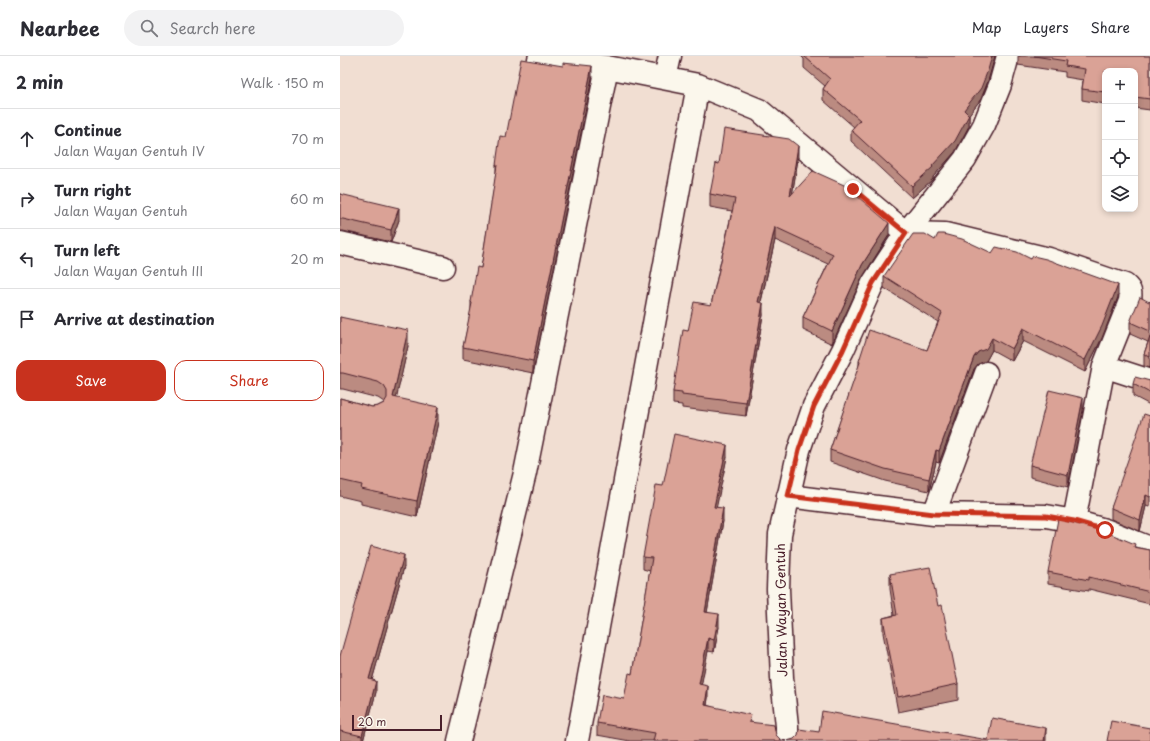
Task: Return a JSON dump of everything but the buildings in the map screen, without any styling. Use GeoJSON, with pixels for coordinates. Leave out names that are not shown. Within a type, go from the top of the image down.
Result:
{"type":"FeatureCollection","features":[{"type":"Feature","properties":{"kind":"street"},"geometry":{"type":"LineString","coordinates":[[665,78],[670,56]]}},
{"type":"Feature","properties":{"kind":"street","name":"Jalan Wayan Gentuh"},"geometry":{"type":"LineString","coordinates":[[787,741],[782,678],[778,589],[780,534],[799,450],[814,406],[843,350],[873,283],[906,233],[964,159],[984,125],[1000,85],[1008,56]]}},
{"type":"Feature","properties":{"kind":"street"},"geometry":{"type":"LineString","coordinates":[[539,59],[607,67],[698,85],[759,110],[906,233],[945,234],[1049,259],[1125,284],[1131,293],[1130,301],[1104,366],[1074,521]]}},
{"type":"Feature","properties":{"kind":"street"},"geometry":{"type":"LineString","coordinates":[[459,741],[525,473],[607,67]]}},
{"type":"Feature","properties":{"kind":"street"},"geometry":{"type":"LineString","coordinates":[[577,741],[698,85]]}},
{"type":"Feature","properties":{"kind":"street"},"geometry":{"type":"LineString","coordinates":[[340,243],[443,267]]}},
{"type":"Feature","properties":{"kind":"street"},"geometry":{"type":"LineString","coordinates":[[1104,366],[1150,381]]}},
{"type":"Feature","properties":{"kind":"street"},"geometry":{"type":"LineString","coordinates":[[934,514],[986,373]]}},
{"type":"Feature","properties":{"kind":"street"},"geometry":{"type":"LineString","coordinates":[[788,496],[934,514],[1046,516],[1074,521],[1105,530],[1150,548]]}},
{"type":"Feature","properties":{"kind":"route"},"geometry":{"type":"LineString","coordinates":[[853,189],[906,233],[873,283],[843,350],[814,406],[799,450],[788,496],[934,514],[1046,516],[1074,521],[1105,530]]}}]}
